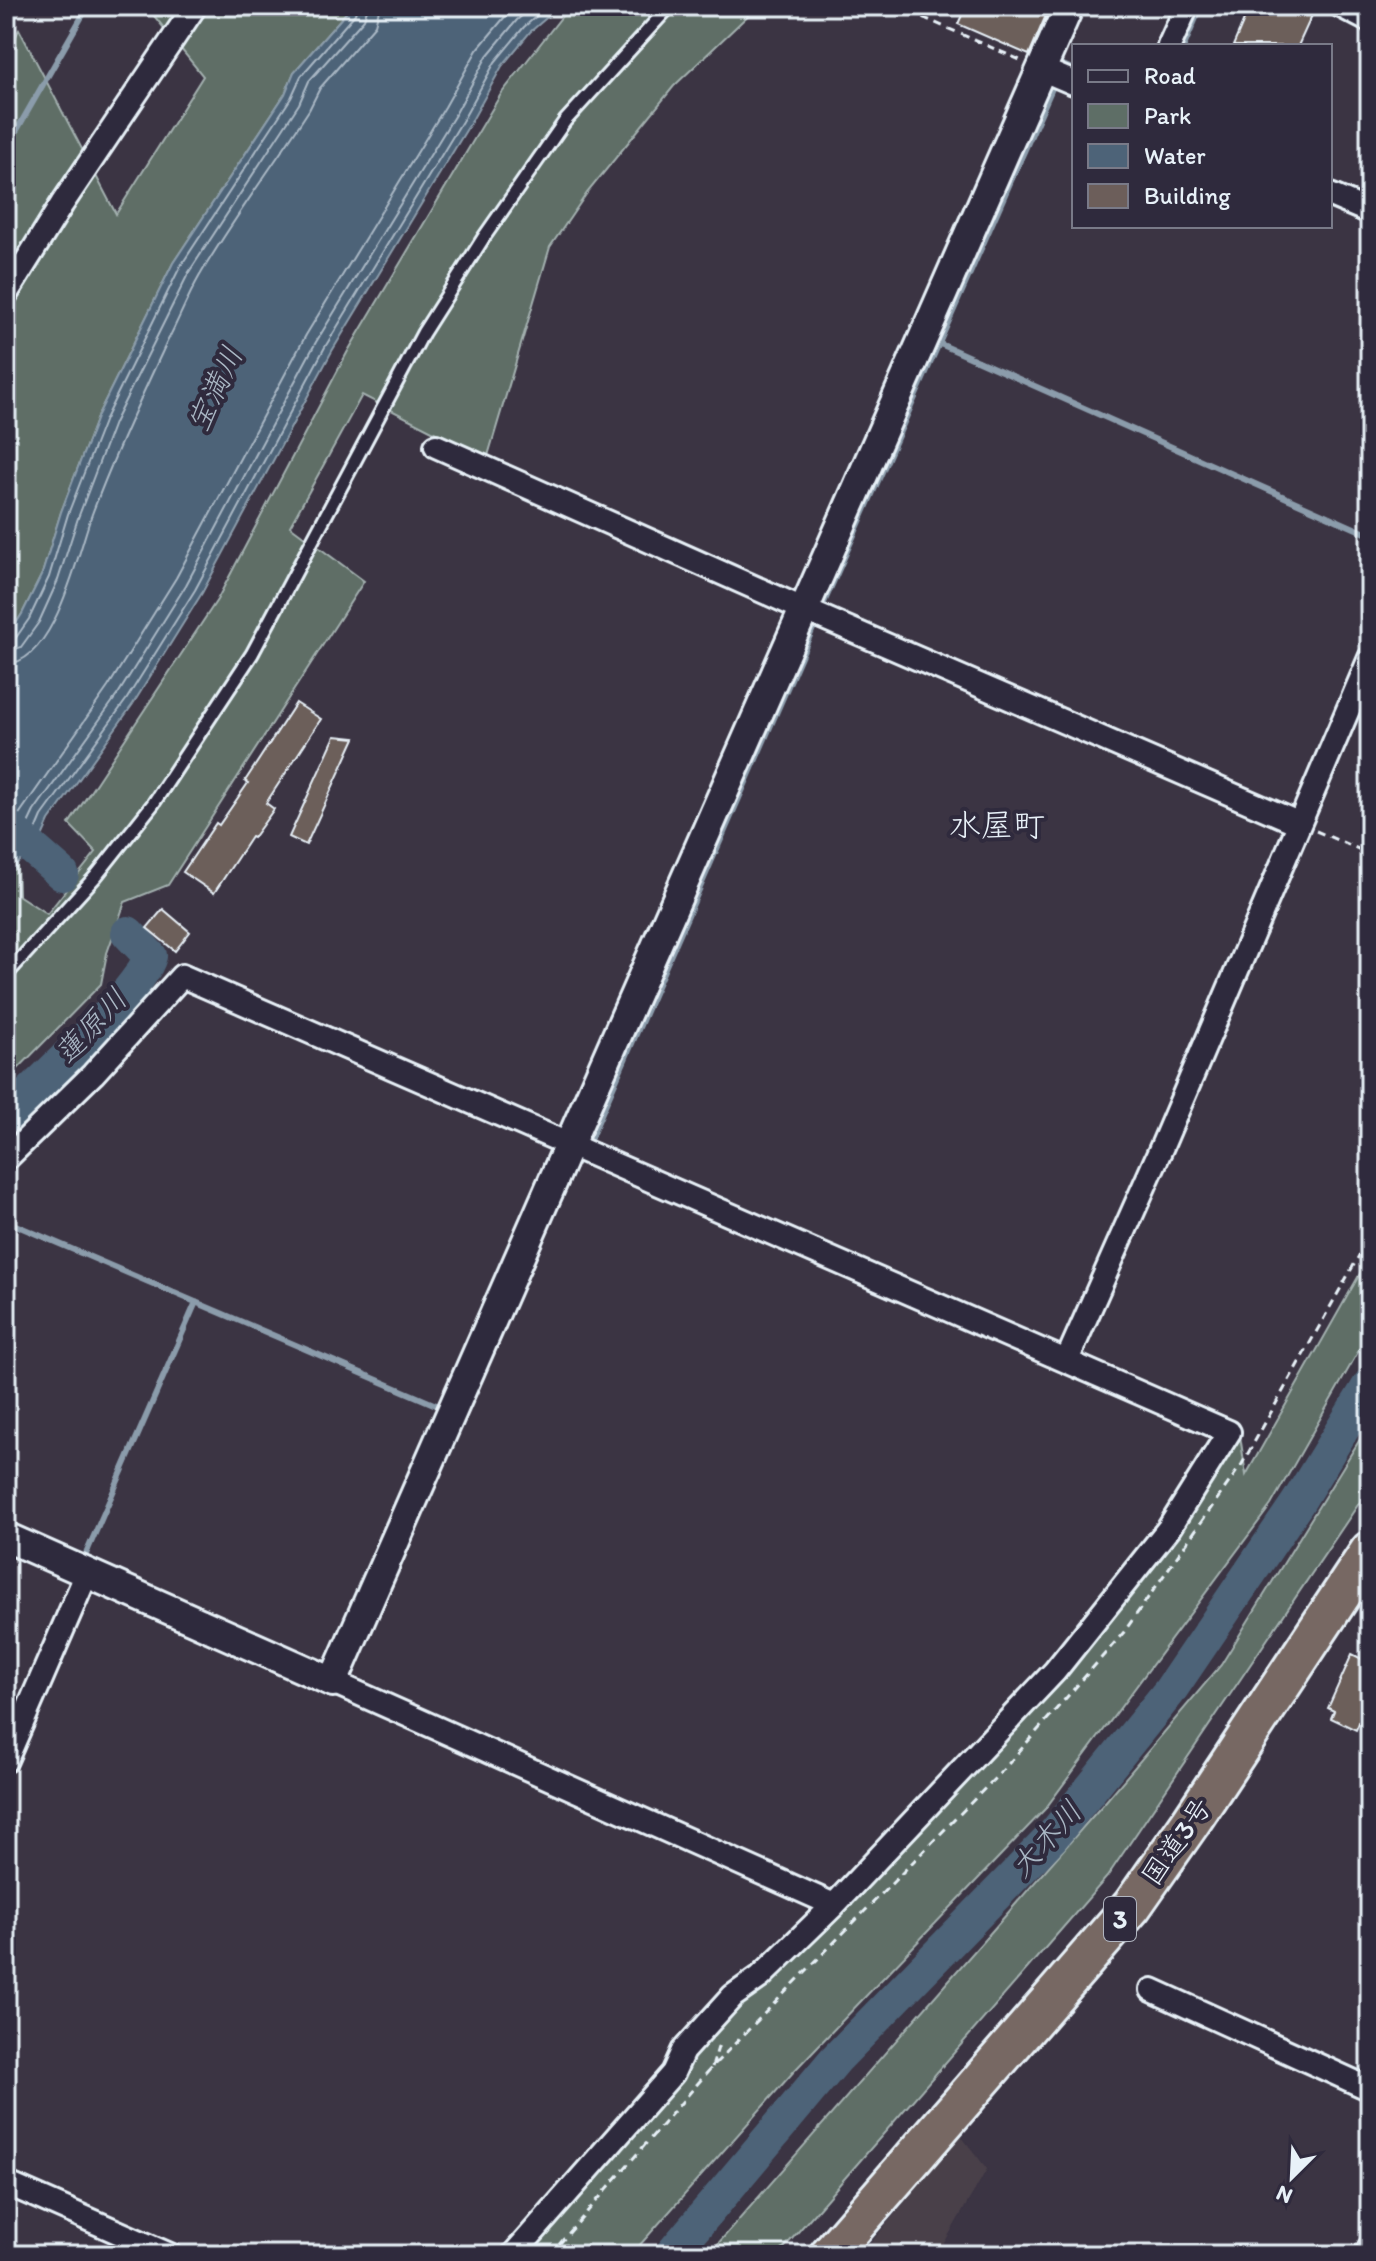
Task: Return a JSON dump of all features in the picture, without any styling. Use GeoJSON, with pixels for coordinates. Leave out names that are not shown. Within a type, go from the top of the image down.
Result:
{"type":"FeatureCollection","features":[{"type":"Feature","properties":{"kind":"highway","name":"国道3号"},"geometry":{"type":"LineString","coordinates":[[829,2255],[1132,1906],[1370,1551]]}},
{"type":"Feature","properties":{"kind":"street"},"geometry":{"type":"LineString","coordinates":[[6,294],[62,204],[195,6]]}},
{"type":"Feature","properties":{"kind":"street"},"geometry":{"type":"LineString","coordinates":[[333,1682],[1069,6]]}},
{"type":"Feature","properties":{"kind":"street"},"geometry":{"type":"LineString","coordinates":[[1170,44],[1187,6]]}},
{"type":"Feature","properties":{"kind":"street"},"geometry":{"type":"LineString","coordinates":[[1341,6],[1370,21]]}},
{"type":"Feature","properties":{"kind":"street"},"geometry":{"type":"LineString","coordinates":[[1041,69],[1072,82]]}},
{"type":"Feature","properties":{"kind":"street"},"geometry":{"type":"LineString","coordinates":[[1332,196],[1370,212]]}},
{"type":"Feature","properties":{"kind":"street"},"geometry":{"type":"LineString","coordinates":[[436,446],[1298,823]]}},
{"type":"Feature","properties":{"kind":"street"},"geometry":{"type":"LineString","coordinates":[[1067,1360],[1163,1144],[1370,658]]}},
{"type":"Feature","properties":{"kind":"street"},"geometry":{"type":"LineString","coordinates":[[6,1159],[93,1074],[182,976],[1229,1432],[1169,1528],[1055,1671],[834,1905],[760,1977],[733,1996],[683,2051],[673,2073],[513,2255]]}},
{"type":"Feature","properties":{"kind":"street"},"geometry":{"type":"LineString","coordinates":[[6,1537],[834,1905]]}},
{"type":"Feature","properties":{"kind":"street"},"geometry":{"type":"LineString","coordinates":[[6,1760],[87,1573]]}},
{"type":"Feature","properties":{"kind":"street"},"geometry":{"type":"LineString","coordinates":[[1152,1990],[1370,2089]]}},
{"type":"Feature","properties":{"kind":"street"},"geometry":{"type":"LineString","coordinates":[[6,2183],[170,2255]]}},
{"type":"Feature","properties":{"kind":"street"},"geometry":{"type":"LineString","coordinates":[[1366,2255],[1370,2247]]}},
{"type":"Feature","properties":{"kind":"lane"},"geometry":{"type":"LineString","coordinates":[[6,975],[96,876],[161,791],[252,654],[423,333],[484,237],[565,121],[670,6]]}},
{"type":"Feature","properties":{"kind":"path"},"geometry":{"type":"LineString","coordinates":[[897,6],[1041,69]]}},
{"type":"Feature","properties":{"kind":"path"},"geometry":{"type":"LineString","coordinates":[[1298,823],[1370,854]]}},
{"type":"Feature","properties":{"kind":"shaded area"},"geometry":{"type":"Polygon","coordinates":[[[957,2131],[987,2169],[937,2255],[861,2255],[917,2187],[914,2179],[957,2131]]]}},
{"type":"Feature","properties":{"kind":"green space"},"geometry":{"type":"Polygon","coordinates":[[[146,6],[352,6],[294,72],[285,94],[173,263],[98,415],[61,512],[42,574],[6,639],[6,60],[19,29],[116,214],[203,76],[146,6]]]}},
{"type":"Feature","properties":{"kind":"green space"},"geometry":{"type":"Polygon","coordinates":[[[570,6],[758,6],[674,86],[587,193],[550,247],[487,459],[362,395],[290,526],[364,581],[168,885],[125,902],[107,953],[101,984],[6,1081],[6,876],[17,865],[18,895],[47,914],[96,852],[69,824],[217,600],[348,351],[501,94],[570,6]]]}},
{"type":"Feature","properties":{"kind":"green space"},"geometry":{"type":"Polygon","coordinates":[[[1370,1256],[1370,1331],[1271,1505],[1045,1809],[796,2069],[631,2255],[523,2255],[702,2043],[836,1910],[1170,1537],[1239,1429],[1246,1475],[1370,1256]]]}},
{"type":"Feature","properties":{"kind":"green space"},"geometry":{"type":"Polygon","coordinates":[[[1370,1423],[1370,1487],[1107,1877],[778,2255],[708,2255],[1106,1801],[1221,1665],[1370,1423]]]}},
{"type":"Feature","properties":{"kind":"water","name":"宝満川"},"geometry":{"type":"Polygon","coordinates":[[[352,6],[560,6],[530,32],[502,66],[332,351],[202,593],[133,704],[49,821],[41,839],[6,876],[6,639],[42,574],[61,512],[98,415],[173,263],[285,94],[294,72],[352,6]]]}},
{"type":"Feature","properties":{"kind":"building"},"geometry":{"type":"Polygon","coordinates":[[[966,6],[1050,6],[1029,55],[958,24],[966,6]]]}},
{"type":"Feature","properties":{"kind":"building"},"geometry":{"type":"Polygon","coordinates":[[[1250,6],[1296,6],[1313,13],[1299,44],[1234,44],[1250,6]]]}},
{"type":"Feature","properties":{"kind":"building"},"geometry":{"type":"Polygon","coordinates":[[[296,703],[321,719],[266,803],[274,809],[251,837],[214,893],[183,872],[248,783],[245,781],[296,703]]]}},
{"type":"Feature","properties":{"kind":"building"},"geometry":{"type":"Polygon","coordinates":[[[335,736],[355,738],[306,845],[289,837],[335,736]]]}},
{"type":"Feature","properties":{"kind":"building"},"geometry":{"type":"Polygon","coordinates":[[[163,909],[190,932],[175,951],[147,928],[163,909]]]}},
{"type":"Feature","properties":{"kind":"building"},"geometry":{"type":"Polygon","coordinates":[[[1352,1654],[1370,1663],[1370,1698],[1356,1730],[1331,1718],[1334,1711],[1328,1708],[1352,1654]]]}},
{"type":"Feature","properties":{"kind":"waterway"},"geometry":{"type":"LineString","coordinates":[[6,149],[88,6]]}},
{"type":"Feature","properties":{"kind":"waterway"},"geometry":{"type":"LineString","coordinates":[[1185,44],[1201,6]]}},
{"type":"Feature","properties":{"kind":"waterway"},"geometry":{"type":"LineString","coordinates":[[1063,65],[1072,69]]}},
{"type":"Feature","properties":{"kind":"waterway"},"geometry":{"type":"LineString","coordinates":[[823,605],[1053,86]]}},
{"type":"Feature","properties":{"kind":"waterway"},"geometry":{"type":"LineString","coordinates":[[938,343],[1370,535]]}},
{"type":"Feature","properties":{"kind":"waterway"},"geometry":{"type":"LineString","coordinates":[[589,1142],[815,624]]}},
{"type":"Feature","properties":{"kind":"waterway","name":"蓮原川"},"geometry":{"type":"LineString","coordinates":[[6,825],[62,874]]}},
{"type":"Feature","properties":{"kind":"waterway","name":"蓮原川"},"geometry":{"type":"LineString","coordinates":[[6,1116],[108,1014],[142,972],[150,956],[128,933]]}},
{"type":"Feature","properties":{"kind":"waterway"},"geometry":{"type":"LineString","coordinates":[[150,956],[157,949]]}},
{"type":"Feature","properties":{"kind":"waterway"},"geometry":{"type":"LineString","coordinates":[[6,1221],[443,1408]]}},
{"type":"Feature","properties":{"kind":"waterway"},"geometry":{"type":"LineString","coordinates":[[86,1554],[196,1302]]}},
{"type":"Feature","properties":{"kind":"waterway","name":"大木川"},"geometry":{"type":"LineString","coordinates":[[671,2255],[835,2060],[1051,1838],[1169,1692],[1298,1502],[1370,1384]]}},
{"type":"Feature","properties":{"kind":"district","name":"水屋町"},"geometry":{"type":"Point","coordinates":[997,825]}}]}
